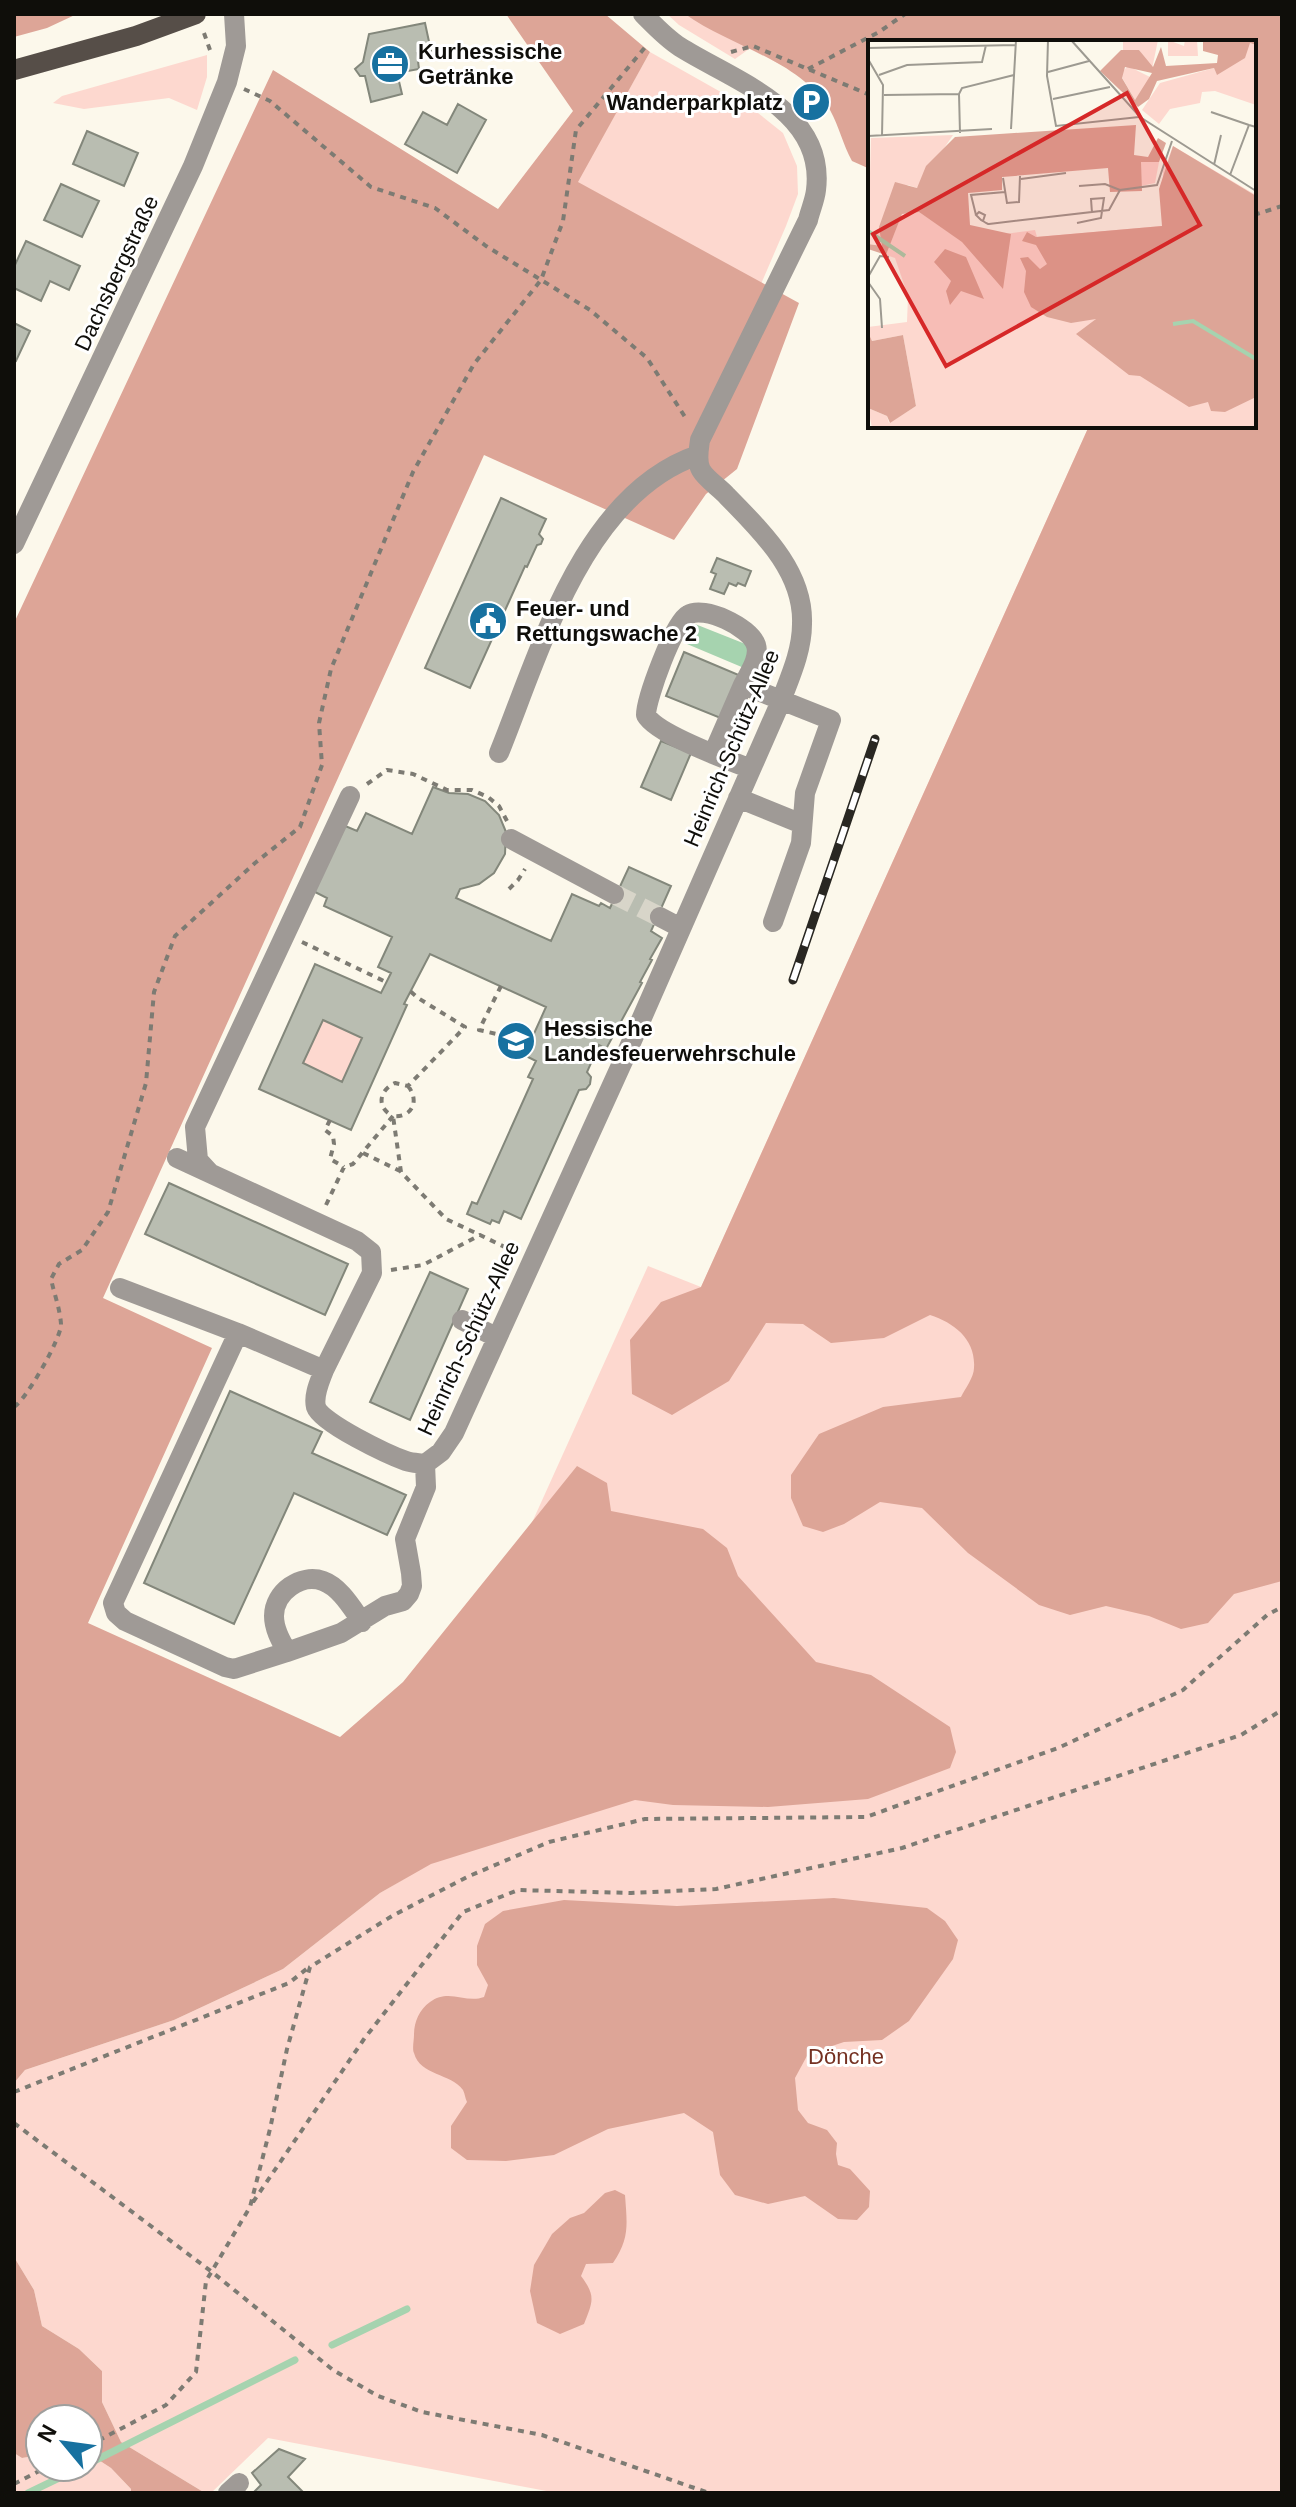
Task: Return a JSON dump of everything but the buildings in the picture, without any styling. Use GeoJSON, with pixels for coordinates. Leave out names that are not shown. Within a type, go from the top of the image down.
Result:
{"type":"FeatureCollection","features":[{"type":"Feature","properties":{"kind":"main road"},"geometry":{"type":"LineString","coordinates":[[14,70],[136,36],[196,14]]}},
{"type":"Feature","properties":{"kind":"street","name":"Dachsbergstraße"},"geometry":{"type":"LineString","coordinates":[[14,544],[193,166],[227,82],[236,46],[234,14]]}},
{"type":"Feature","properties":{"kind":"street"},"geometry":{"type":"LineString","coordinates":[[499,753],[562,597],[591,548],[615,513],[647,482],[699,448],[808,220],[816,190],[814,156],[802,132],[786,111],[678,46],[643,14]]}},
{"type":"Feature","properties":{"kind":"street","name":"Heinrich-Schütz-Allee"},"geometry":{"type":"LineString","coordinates":[[362,1622],[385,1606],[403,1601],[409,1594],[412,1586],[406,1548],[408,1529],[426,1487],[425,1464],[441,1452],[454,1433],[681,928],[796,660],[802,624],[797,590],[780,554],[701,470],[699,448]]}},
{"type":"Feature","properties":{"kind":"street"},"geometry":{"type":"LineString","coordinates":[[713,754],[756,658],[756,646],[751,635],[741,627],[700,612],[685,616],[676,628],[647,701],[646,715],[655,726],[713,754],[751,769]]}},
{"type":"Feature","properties":{"kind":"street"},"geometry":{"type":"LineString","coordinates":[[743,685],[831,720],[802,805],[801,843],[773,922]]}},
{"type":"Feature","properties":{"kind":"street"},"geometry":{"type":"LineString","coordinates":[[209,1172],[198,1160],[195,1127],[350,796]]}},
{"type":"Feature","properties":{"kind":"street"},"geometry":{"type":"LineString","coordinates":[[738,798],[802,824]]}},
{"type":"Feature","properties":{"kind":"street"},"geometry":{"type":"LineString","coordinates":[[511,839],[614,894]]}},
{"type":"Feature","properties":{"kind":"street"},"geometry":{"type":"LineString","coordinates":[[660,917],[681,928]]}},
{"type":"Feature","properties":{"kind":"street"},"geometry":{"type":"LineString","coordinates":[[177,1158],[357,1241],[371,1252],[372,1273],[324,1370],[317,1389],[316,1407],[325,1419],[339,1429],[407,1461],[425,1464]]}},
{"type":"Feature","properties":{"kind":"street"},"geometry":{"type":"LineString","coordinates":[[120,1288],[324,1370]]}},
{"type":"Feature","properties":{"kind":"street"},"geometry":{"type":"LineString","coordinates":[[462,1320],[496,1337]]}},
{"type":"Feature","properties":{"kind":"street"},"geometry":{"type":"LineString","coordinates":[[238,1333],[113,1603],[116,1613],[125,1621],[234,1669],[287,1652],[341,1633],[362,1622],[341,1593],[331,1585],[321,1580],[301,1579],[277,1600],[274,1615],[276,1630],[287,1652]]}},
{"type":"Feature","properties":{"kind":"path"},"geometry":{"type":"LineString","coordinates":[[808,69],[879,32],[905,14]]}},
{"type":"Feature","properties":{"kind":"path"},"geometry":{"type":"LineString","coordinates":[[14,1407],[32,1386],[62,1327],[51,1279],[59,1264],[82,1250],[108,1212],[146,1083],[154,992],[175,936],[255,863],[300,827],[322,765],[319,723],[331,669],[413,472],[474,364],[541,280],[563,221],[576,130],[646,45],[678,46]]}},
{"type":"Feature","properties":{"kind":"path"},"geometry":{"type":"LineString","coordinates":[[719,51],[732,52],[753,46],[868,94]]}},
{"type":"Feature","properties":{"kind":"path"},"geometry":{"type":"LineString","coordinates":[[227,82],[270,101],[371,187],[435,208],[486,246],[590,310],[647,358],[699,448]]}},
{"type":"Feature","properties":{"kind":"path"},"geometry":{"type":"LineString","coordinates":[[1256,214],[1282,206]]}},
{"type":"Feature","properties":{"kind":"path"},"geometry":{"type":"LineString","coordinates":[[350,796],[387,770],[413,774],[447,790],[472,790],[488,797],[499,806],[507,819],[511,839],[526,866],[509,889]]}},
{"type":"Feature","properties":{"kind":"path"},"geometry":{"type":"LineString","coordinates":[[285,934],[386,982]]}},
{"type":"Feature","properties":{"kind":"path"},"geometry":{"type":"LineString","coordinates":[[479,1030],[501,986]]}},
{"type":"Feature","properties":{"kind":"path"},"geometry":{"type":"LineString","coordinates":[[410,991],[465,1027],[527,1041]]}},
{"type":"Feature","properties":{"kind":"path"},"geometry":{"type":"LineString","coordinates":[[408,1086],[465,1027]]}},
{"type":"Feature","properties":{"kind":"path"},"geometry":{"type":"LineString","coordinates":[[395,1083],[408,1086],[415,1100],[411,1110],[405,1116],[387,1113],[381,1098],[385,1090],[395,1083]]}},
{"type":"Feature","properties":{"kind":"path"},"geometry":{"type":"LineString","coordinates":[[336,1184],[344,1167],[353,1164],[393,1116]]}},
{"type":"Feature","properties":{"kind":"path"},"geometry":{"type":"LineString","coordinates":[[393,1116],[401,1172]]}},
{"type":"Feature","properties":{"kind":"path"},"geometry":{"type":"LineString","coordinates":[[330,1120],[325,1130],[333,1136],[330,1159],[344,1167]]}},
{"type":"Feature","properties":{"kind":"path"},"geometry":{"type":"LineString","coordinates":[[363,1153],[401,1172],[446,1219],[532,1259]]}},
{"type":"Feature","properties":{"kind":"path"},"geometry":{"type":"LineString","coordinates":[[372,1273],[423,1265],[480,1235]]}},
{"type":"Feature","properties":{"kind":"path"},"geometry":{"type":"LineString","coordinates":[[14,2092],[289,1983],[392,1916],[467,1877],[549,1842],[645,1819],[866,1817],[1058,1748],[1183,1690],[1267,1615],[1282,1607]]}},
{"type":"Feature","properties":{"kind":"path"},"geometry":{"type":"LineString","coordinates":[[104,2438],[166,2405],[196,2372],[206,2281],[250,2207],[364,2039],[463,1912],[518,1890],[631,1893],[716,1889],[902,1848],[1241,1735],[1282,1710]]}},
{"type":"Feature","properties":{"kind":"path"},"geometry":{"type":"LineString","coordinates":[[250,2207],[287,2049],[310,1967]]}},
{"type":"Feature","properties":{"kind":"path"},"geometry":{"type":"LineString","coordinates":[[14,2123],[212,2272],[333,2370],[378,2396],[422,2412],[542,2435],[709,2493]]}},
{"type":"Feature","properties":{"kind":"green space","name":"Dönche"},"geometry":{"type":"Polygon","coordinates":[[[667,14],[1282,14],[1282,2493],[557,2493],[268,2438],[211,2493],[205,2493],[121,2442],[102,2402],[102,2371],[79,2349],[42,2326],[34,2290],[14,2257],[14,2083],[25,2070],[174,2020],[283,1969],[380,1893],[409,1876],[530,1527],[648,1266],[701,1287],[1088,428],[1256,428],[1256,40],[868,40],[868,166],[830,101],[813,81],[746,47],[749,49],[735,59],[679,25],[667,14]]]}},
{"type":"Feature","properties":{"kind":"green space"},"geometry":{"type":"Polygon","coordinates":[[[650,52],[758,113],[783,133],[797,166],[798,194],[761,284],[577,182],[650,52]]]}},
{"type":"Feature","properties":{"kind":"green space"},"geometry":{"type":"Polygon","coordinates":[[[207,55],[207,77],[197,110],[169,98],[84,109],[53,103],[62,96],[207,55]]]}},
{"type":"Feature","properties":{"kind":"green space"},"geometry":{"type":"Polygon","coordinates":[[[323,1020],[362,1038],[342,1082],[303,1063],[323,1020]]]}},
{"type":"Feature","properties":{"kind":"green space"},"geometry":{"type":"Polygon","coordinates":[[[14,2453],[24,2458],[24,2483],[104,2483],[104,2463],[131,2489],[131,2493],[14,2493],[14,2453]]]}},
{"type":"Feature","properties":{"kind":"shaded area"},"geometry":{"type":"Polygon","coordinates":[[[14,14],[77,14],[47,28],[14,37],[14,14]]]}},
{"type":"Feature","properties":{"kind":"shaded area"},"geometry":{"type":"Polygon","coordinates":[[[506,14],[605,14],[650,52],[578,182],[799,303],[737,469],[706,494],[674,540],[484,455],[103,1298],[212,1348],[88,1623],[340,1737],[403,1682],[577,1466],[607,1483],[611,1511],[703,1529],[727,1548],[738,1576],[816,1662],[871,1675],[950,1727],[956,1752],[950,1768],[868,1799],[768,1807],[673,1805],[635,1800],[431,1864],[380,1893],[283,1969],[174,2020],[25,2070],[14,2083],[14,623],[273,70],[498,209],[573,111],[506,14]]]}},
{"type":"Feature","properties":{"kind":"shaded area"},"geometry":{"type":"Polygon","coordinates":[[[685,14],[1282,14],[1282,1581],[1234,1594],[1208,1623],[1181,1629],[1149,1616],[1106,1606],[1070,1615],[1039,1605],[968,1553],[922,1508],[880,1502],[844,1524],[823,1532],[803,1526],[791,1498],[791,1475],[819,1434],[883,1407],[961,1397],[974,1372],[974,1358],[962,1334],[939,1318],[930,1315],[884,1338],[831,1343],[803,1324],[766,1323],[729,1381],[672,1415],[632,1394],[630,1340],[661,1302],[701,1287],[1088,428],[1256,428],[1256,40],[868,40],[868,168],[852,161],[830,110],[800,78],[763,55],[685,14]]]}},
{"type":"Feature","properties":{"kind":"shaded area"},"geometry":{"type":"Polygon","coordinates":[[[695,624],[753,647],[744,668],[687,644],[695,624]]]}},
{"type":"Feature","properties":{"kind":"shaded area"},"geometry":{"type":"Polygon","coordinates":[[[834,1898],[927,1908],[945,1921],[958,1940],[953,1959],[909,2021],[882,2040],[844,2042],[808,2054],[795,2078],[798,2110],[808,2123],[827,2130],[837,2143],[838,2165],[850,2169],[870,2191],[869,2207],[857,2220],[838,2219],[805,2196],[768,2204],[735,2195],[720,2175],[713,2132],[684,2113],[608,2129],[554,2155],[506,2161],[467,2160],[451,2148],[451,2126],[467,2102],[458,2084],[422,2066],[417,2060],[413,2049],[415,2025],[423,2009],[437,1998],[484,1997],[488,1985],[477,1965],[477,1946],[485,1924],[503,1911],[564,1900],[677,1906],[834,1898]]]}},
{"type":"Feature","properties":{"kind":"shaded area"},"geometry":{"type":"Polygon","coordinates":[[[615,2190],[625,2195],[625,2238],[613,2263],[586,2264],[581,2276],[592,2299],[584,2324],[560,2334],[537,2323],[530,2291],[534,2265],[552,2234],[570,2218],[584,2213],[605,2193],[615,2190]]]}},
{"type":"Feature","properties":{"kind":"shaded area"},"geometry":{"type":"Polygon","coordinates":[[[14,2257],[34,2290],[42,2326],[79,2349],[102,2371],[102,2403],[24,2403],[24,2458],[14,2453],[14,2257]]]}},
{"type":"Feature","properties":{"kind":"shaded area"},"geometry":{"type":"Polygon","coordinates":[[[104,2406],[121,2442],[205,2493],[131,2493],[131,2489],[104,2463],[104,2406]]]}},
{"type":"Feature","properties":{"kind":"waterway"},"geometry":{"type":"LineString","coordinates":[[332,2345],[407,2309]]}},
{"type":"Feature","properties":{"kind":"waterway"},"geometry":{"type":"LineString","coordinates":[[104,2456],[295,2360]]}},
{"type":"Feature","properties":{"kind":"waterway"},"geometry":{"type":"LineString","coordinates":[[28,2493],[49,2483]]}},
{"type":"Feature","properties":{"kind":"tunnel"},"geometry":{"type":"LineString","coordinates":[[614,894],[660,917]]}},
{"type":"Feature","properties":{"kind":"railway"},"geometry":{"type":"LineString","coordinates":[[793,980],[875,739]]}},
{"type":"Feature","properties":{"kind":"place","name":"Kurhessische Getränke"},"geometry":{"type":"Point","coordinates":[390,64]}},
{"type":"Feature","properties":{"kind":"place","name":"Wanderparkplatz"},"geometry":{"type":"Point","coordinates":[811,102]}},
{"type":"Feature","properties":{"kind":"place","name":"Feuer- und Rettungswache 2"},"geometry":{"type":"Point","coordinates":[488,621]}},
{"type":"Feature","properties":{"kind":"place","name":"Hessische Landesfeuerwehrschule"},"geometry":{"type":"Point","coordinates":[516,1041]}}]}
